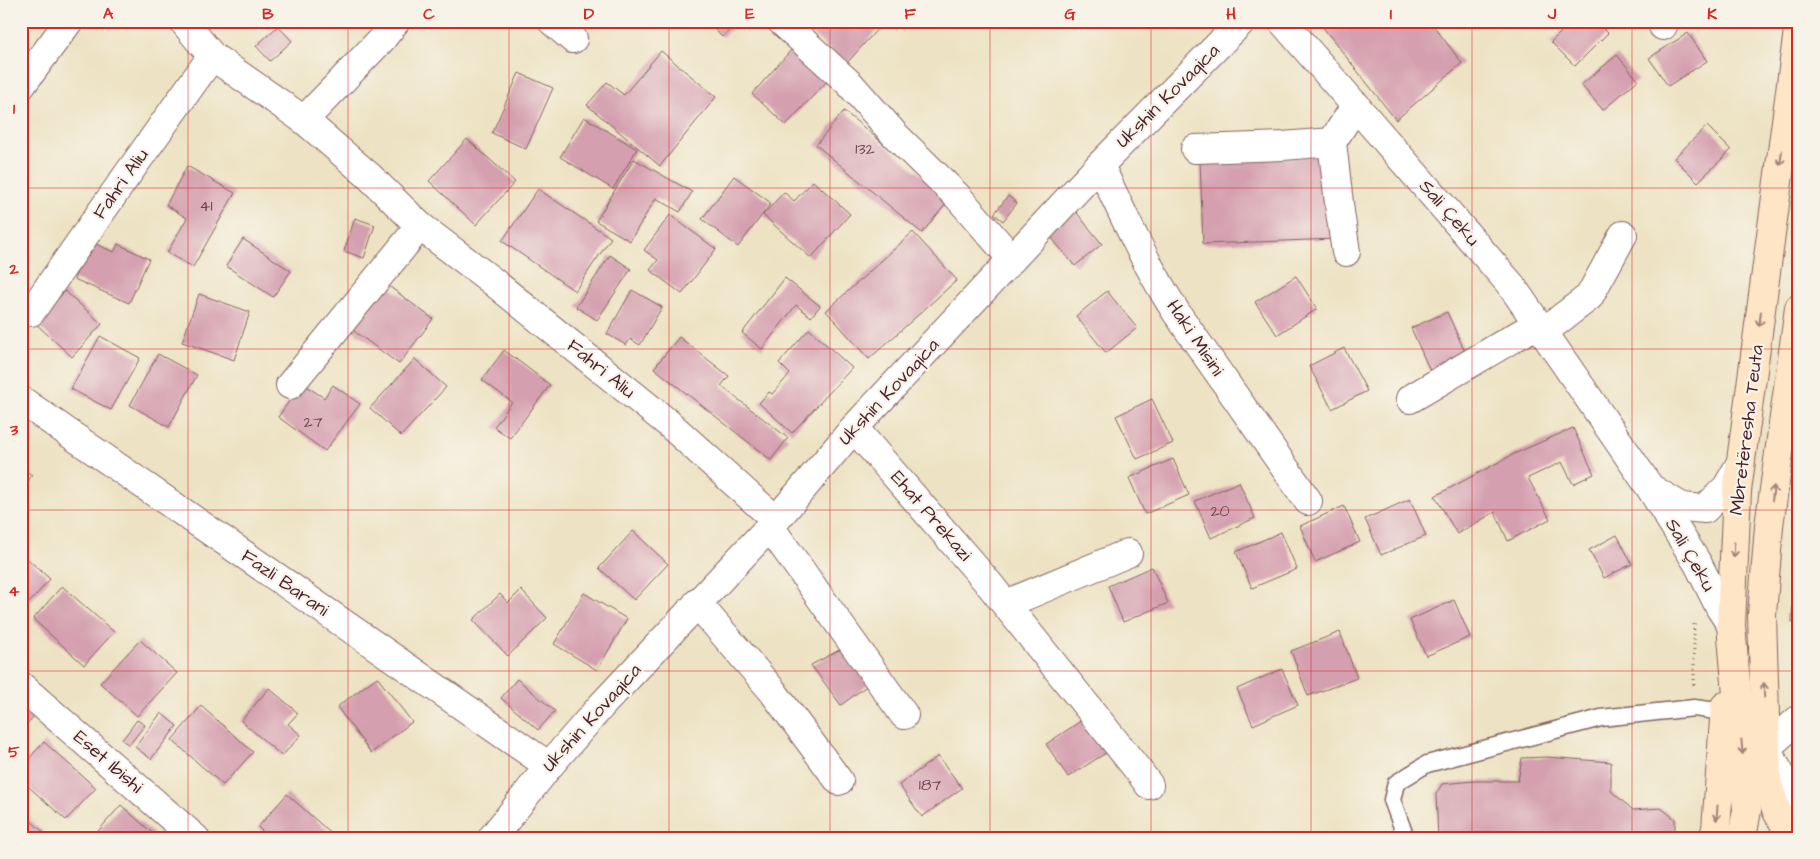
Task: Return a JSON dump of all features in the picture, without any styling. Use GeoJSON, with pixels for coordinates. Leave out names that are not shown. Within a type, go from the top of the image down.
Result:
{"type":"FeatureCollection","features":[{"type":"Feature","properties":{"kind":"main road","name":"Mbretëresha Teuta"},"geometry":{"type":"LineString","coordinates":[[1742,838],[1748,810],[1731,625],[1736,491],[1799,23]]}},
{"type":"Feature","properties":{"kind":"main road","name":"Mbretëresha Teuta"},"geometry":{"type":"LineString","coordinates":[[1793,838],[1777,812],[1766,782],[1762,615],[1768,536],[1799,308]]}},
{"type":"Feature","properties":{"kind":"main road"},"geometry":{"type":"LineString","coordinates":[[1713,838],[1716,829],[1731,625]]}},
{"type":"Feature","properties":{"kind":"street"},"geometry":{"type":"LineString","coordinates":[[21,86],[69,21]]}},
{"type":"Feature","properties":{"kind":"street","name":"Fahri Aliu"},"geometry":{"type":"LineString","coordinates":[[183,21],[212,56],[304,120],[368,176],[420,226],[492,280],[668,423],[773,523]]}},
{"type":"Feature","properties":{"kind":"street"},"geometry":{"type":"LineString","coordinates":[[304,120],[382,39],[396,21]]}},
{"type":"Feature","properties":{"kind":"street"},"geometry":{"type":"LineString","coordinates":[[552,21],[573,39]]}},
{"type":"Feature","properties":{"kind":"street"},"geometry":{"type":"LineString","coordinates":[[780,21],[850,84],[895,135],[958,197],[1012,259]]}},
{"type":"Feature","properties":{"kind":"street","name":"Ukshin Kovaqica"},"geometry":{"type":"LineString","coordinates":[[492,838],[600,706],[773,523],[854,428],[1100,165],[1242,21]]}},
{"type":"Feature","properties":{"kind":"street","name":"Sali Çeku"},"geometry":{"type":"LineString","coordinates":[[1282,21],[1511,285],[1649,486],[1698,564],[1720,608],[1731,625]]}},
{"type":"Feature","properties":{"kind":"street","name":"Fahri Aliu"},"geometry":{"type":"LineString","coordinates":[[31,312],[212,56]]}},
{"type":"Feature","properties":{"kind":"street"},"geometry":{"type":"LineString","coordinates":[[1346,252],[1332,142],[1356,106]]}},
{"type":"Feature","properties":{"kind":"street"},"geometry":{"type":"LineString","coordinates":[[1195,149],[1332,142]]}},
{"type":"Feature","properties":{"kind":"street","name":"Haki Misini"},"geometry":{"type":"LineString","coordinates":[[1100,165],[1125,220],[1166,297],[1308,501]]}},
{"type":"Feature","properties":{"kind":"street"},"geometry":{"type":"LineString","coordinates":[[290,385],[420,226]]}},
{"type":"Feature","properties":{"kind":"street"},"geometry":{"type":"LineString","coordinates":[[1410,399],[1540,328],[1589,297],[1624,235]]}},
{"type":"Feature","properties":{"kind":"street","name":"Fazli Barani"},"geometry":{"type":"LineString","coordinates":[[21,400],[549,766]]}},
{"type":"Feature","properties":{"kind":"street","name":"Ehat Prekazi"},"geometry":{"type":"LineString","coordinates":[[854,428],[1006,604],[1149,785]]}},
{"type":"Feature","properties":{"kind":"street","name":"Sali Çeku"},"geometry":{"type":"LineString","coordinates":[[1649,486],[1682,507],[1705,509],[1727,487],[1740,464]]}},
{"type":"Feature","properties":{"kind":"street"},"geometry":{"type":"LineString","coordinates":[[773,523],[904,715]]}},
{"type":"Feature","properties":{"kind":"street"},"geometry":{"type":"LineString","coordinates":[[1006,604],[1128,553]]}},
{"type":"Feature","properties":{"kind":"street"},"geometry":{"type":"LineString","coordinates":[[698,604],[771,688],[839,781]]}},
{"type":"Feature","properties":{"kind":"street","name":"Eset Ibishi"},"geometry":{"type":"LineString","coordinates":[[21,686],[195,838]]}},
{"type":"Feature","properties":{"kind":"street"},"geometry":{"type":"LineString","coordinates":[[1766,748],[1799,719]]}},
{"type":"Feature","properties":{"kind":"street","name":"Mbretëresha Teuta"},"geometry":{"type":"LineString","coordinates":[[1766,748],[1799,804]]}},
{"type":"Feature","properties":{"kind":"lane"},"geometry":{"type":"LineString","coordinates":[[1406,838],[1392,800],[1396,783],[1427,764],[1601,718],[1694,708],[1724,712]]}},
{"type":"Feature","properties":{"kind":"building"},"geometry":{"type":"Polygon","coordinates":[[[707,21],[740,21],[722,37],[707,21]]]}},
{"type":"Feature","properties":{"kind":"building"},"geometry":{"type":"Polygon","coordinates":[[[798,21],[877,21],[881,25],[846,64],[798,21]]]}},
{"type":"Feature","properties":{"kind":"building"},"geometry":{"type":"Polygon","coordinates":[[[1318,21],[1430,21],[1462,63],[1396,120],[1318,21]]]}},
{"type":"Feature","properties":{"kind":"building"},"geometry":{"type":"Polygon","coordinates":[[[1534,21],[1547,21],[1541,28],[1534,21]]]}},
{"type":"Feature","properties":{"kind":"building"},"geometry":{"type":"Polygon","coordinates":[[[1572,21],[1596,21],[1608,33],[1575,66],[1551,42],[1572,21]]]}},
{"type":"Feature","properties":{"kind":"building"},"geometry":{"type":"Polygon","coordinates":[[[278,26],[292,41],[270,61],[256,46],[278,26]]]}},
{"type":"Feature","properties":{"kind":"building"},"geometry":{"type":"Polygon","coordinates":[[[1688,33],[1707,61],[1668,86],[1649,58],[1688,33]]]}},
{"type":"Feature","properties":{"kind":"building"},"geometry":{"type":"Polygon","coordinates":[[[793,48],[828,80],[786,125],[752,94],[793,48]]]}},
{"type":"Feature","properties":{"kind":"building"},"geometry":{"type":"Polygon","coordinates":[[[661,51],[716,97],[660,166],[587,105],[607,82],[624,95],[661,51]]]}},
{"type":"Feature","properties":{"kind":"building"},"geometry":{"type":"Polygon","coordinates":[[[1617,55],[1638,80],[1603,110],[1581,85],[1617,55]]]}},
{"type":"Feature","properties":{"kind":"building"},"geometry":{"type":"Polygon","coordinates":[[[519,73],[553,88],[526,149],[492,133],[519,73]]]}},
{"type":"Feature","properties":{"kind":"building"},"geometry":{"type":"Polygon","coordinates":[[[844,111],[950,199],[922,233],[816,145],[844,111]]]}},
{"type":"Feature","properties":{"kind":"building"},"geometry":{"type":"Polygon","coordinates":[[[584,117],[637,149],[613,189],[560,157],[584,117]]]}},
{"type":"Feature","properties":{"kind":"building"},"geometry":{"type":"Polygon","coordinates":[[[1707,126],[1731,150],[1698,182],[1674,158],[1707,126]]]}},
{"type":"Feature","properties":{"kind":"building"},"geometry":{"type":"Polygon","coordinates":[[[467,139],[515,182],[476,225],[429,181],[467,139]]]}},
{"type":"Feature","properties":{"kind":"building"},"geometry":{"type":"Polygon","coordinates":[[[1333,156],[1336,239],[1203,244],[1200,160],[1333,156]]]}},
{"type":"Feature","properties":{"kind":"building"},"geometry":{"type":"Polygon","coordinates":[[[634,159],[692,192],[680,212],[656,198],[630,241],[596,221],[634,159]]]}},
{"type":"Feature","properties":{"kind":"building"},"geometry":{"type":"Polygon","coordinates":[[[187,166],[235,193],[193,267],[167,253],[187,218],[166,205],[187,166]]]}},
{"type":"Feature","properties":{"kind":"building"},"geometry":{"type":"Polygon","coordinates":[[[734,176],[771,203],[738,247],[702,219],[734,176]]]}},
{"type":"Feature","properties":{"kind":"building"},"geometry":{"type":"Polygon","coordinates":[[[813,181],[850,214],[811,258],[763,215],[784,192],[794,201],[813,181]]]}},
{"type":"Feature","properties":{"kind":"building"},"geometry":{"type":"Polygon","coordinates":[[[538,189],[611,238],[575,291],[502,241],[538,189]]]}},
{"type":"Feature","properties":{"kind":"building"},"geometry":{"type":"Polygon","coordinates":[[[1008,196],[1017,203],[1003,221],[994,214],[1008,196]]]}},
{"type":"Feature","properties":{"kind":"building"},"geometry":{"type":"Polygon","coordinates":[[[21,207],[29,213],[21,224],[21,207]]]}},
{"type":"Feature","properties":{"kind":"building"},"geometry":{"type":"Polygon","coordinates":[[[1072,207],[1102,244],[1075,266],[1045,230],[1072,207]]]}},
{"type":"Feature","properties":{"kind":"building"},"geometry":{"type":"Polygon","coordinates":[[[670,215],[716,249],[682,294],[650,270],[658,260],[644,250],[670,215]]]}},
{"type":"Feature","properties":{"kind":"building"},"geometry":{"type":"Polygon","coordinates":[[[355,218],[375,225],[364,258],[344,251],[355,218]]]}},
{"type":"Feature","properties":{"kind":"building"},"geometry":{"type":"Polygon","coordinates":[[[913,232],[957,280],[869,359],[826,311],[913,232]]]}},
{"type":"Feature","properties":{"kind":"building"},"geometry":{"type":"Polygon","coordinates":[[[243,239],[291,271],[273,297],[226,266],[243,239]]]}},
{"type":"Feature","properties":{"kind":"building"},"geometry":{"type":"Polygon","coordinates":[[[91,242],[114,252],[118,244],[149,259],[129,303],[74,279],[91,242]]]}},
{"type":"Feature","properties":{"kind":"building"},"geometry":{"type":"Polygon","coordinates":[[[610,255],[631,269],[597,320],[576,307],[610,255]]]}},
{"type":"Feature","properties":{"kind":"building"},"geometry":{"type":"Polygon","coordinates":[[[1296,276],[1317,309],[1277,335],[1255,302],[1296,276]]]}},
{"type":"Feature","properties":{"kind":"building"},"geometry":{"type":"Polygon","coordinates":[[[785,278],[820,306],[811,317],[796,305],[762,349],[742,333],[785,278]]]}},
{"type":"Feature","properties":{"kind":"building"},"geometry":{"type":"Polygon","coordinates":[[[386,284],[433,319],[399,364],[351,329],[386,284]]]}},
{"type":"Feature","properties":{"kind":"building"},"geometry":{"type":"Polygon","coordinates":[[[632,290],[662,307],[640,345],[630,339],[626,345],[607,334],[632,290]]]}},
{"type":"Feature","properties":{"kind":"building"},"geometry":{"type":"Polygon","coordinates":[[[65,291],[102,324],[72,357],[35,323],[65,291]]]}},
{"type":"Feature","properties":{"kind":"building"},"geometry":{"type":"Polygon","coordinates":[[[1107,291],[1137,328],[1106,353],[1076,316],[1107,291]]]}},
{"type":"Feature","properties":{"kind":"building"},"geometry":{"type":"Polygon","coordinates":[[[199,294],[250,312],[234,360],[182,342],[199,294]]]}},
{"type":"Feature","properties":{"kind":"building"},"geometry":{"type":"Polygon","coordinates":[[[1447,312],[1467,356],[1431,373],[1411,328],[1447,312]]]}},
{"type":"Feature","properties":{"kind":"building"},"geometry":{"type":"Polygon","coordinates":[[[809,329],[852,368],[792,433],[759,403],[769,392],[772,394],[790,374],[779,363],[809,329]]]}},
{"type":"Feature","properties":{"kind":"building"},"geometry":{"type":"Polygon","coordinates":[[[100,336],[140,358],[111,410],[71,389],[100,336]]]}},
{"type":"Feature","properties":{"kind":"building"},"geometry":{"type":"Polygon","coordinates":[[[679,337],[729,376],[721,386],[788,438],[771,460],[654,368],[679,337]]]}},
{"type":"Feature","properties":{"kind":"building"},"geometry":{"type":"Polygon","coordinates":[[[1344,348],[1367,391],[1332,409],[1309,366],[1344,348]]]}},
{"type":"Feature","properties":{"kind":"building"},"geometry":{"type":"Polygon","coordinates":[[[504,350],[550,385],[510,438],[494,427],[512,402],[482,380],[504,350]]]}},
{"type":"Feature","properties":{"kind":"building"},"geometry":{"type":"Polygon","coordinates":[[[158,354],[197,375],[169,427],[130,405],[158,354]]]}},
{"type":"Feature","properties":{"kind":"building"},"geometry":{"type":"Polygon","coordinates":[[[415,359],[446,387],[401,436],[370,408],[415,359]]]}},
{"type":"Feature","properties":{"kind":"building"},"geometry":{"type":"Polygon","coordinates":[[[302,383],[324,398],[333,385],[360,404],[325,451],[278,417],[302,383]]]}},
{"type":"Feature","properties":{"kind":"building"},"geometry":{"type":"Polygon","coordinates":[[[1152,399],[1173,443],[1137,459],[1116,416],[1152,399]]]}},
{"type":"Feature","properties":{"kind":"building"},"geometry":{"type":"Polygon","coordinates":[[[1573,428],[1594,474],[1573,484],[1562,462],[1528,478],[1550,519],[1508,541],[1495,512],[1457,534],[1435,496],[1516,453],[1573,428]]]}},
{"type":"Feature","properties":{"kind":"building"},"geometry":{"type":"Polygon","coordinates":[[[1173,459],[1189,495],[1145,514],[1129,478],[1173,459]]]}},
{"type":"Feature","properties":{"kind":"building"},"geometry":{"type":"Polygon","coordinates":[[[21,468],[32,475],[21,492],[21,468]]]}},
{"type":"Feature","properties":{"kind":"building"},"geometry":{"type":"Polygon","coordinates":[[[1797,476],[1799,476],[1799,622],[1792,622],[1797,476]]]}},
{"type":"Feature","properties":{"kind":"building"},"geometry":{"type":"Polygon","coordinates":[[[1239,482],[1255,518],[1211,538],[1195,501],[1239,482]]]}},
{"type":"Feature","properties":{"kind":"building"},"geometry":{"type":"Polygon","coordinates":[[[1410,499],[1426,536],[1381,555],[1365,519],[1410,499]]]}},
{"type":"Feature","properties":{"kind":"building"},"geometry":{"type":"Polygon","coordinates":[[[1344,506],[1360,542],[1315,562],[1300,526],[1344,506]]]}},
{"type":"Feature","properties":{"kind":"building"},"geometry":{"type":"Polygon","coordinates":[[[633,531],[668,564],[634,600],[599,568],[633,531]]]}},
{"type":"Feature","properties":{"kind":"building"},"geometry":{"type":"Polygon","coordinates":[[[1281,532],[1297,569],[1252,588],[1236,552],[1281,532]]]}},
{"type":"Feature","properties":{"kind":"building"},"geometry":{"type":"Polygon","coordinates":[[[1617,535],[1632,564],[1604,578],[1589,550],[1617,535]]]}},
{"type":"Feature","properties":{"kind":"building"},"geometry":{"type":"Polygon","coordinates":[[[21,553],[50,579],[21,612],[21,553]]]}},
{"type":"Feature","properties":{"kind":"building"},"geometry":{"type":"Polygon","coordinates":[[[1152,567],[1168,603],[1123,622],[1108,586],[1152,567]]]}},
{"type":"Feature","properties":{"kind":"building"},"geometry":{"type":"Polygon","coordinates":[[[62,586],[114,632],[84,665],[33,619],[62,586]]]}},
{"type":"Feature","properties":{"kind":"building"},"geometry":{"type":"Polygon","coordinates":[[[521,590],[547,618],[508,656],[473,620],[500,594],[508,603],[521,590]]]}},
{"type":"Feature","properties":{"kind":"building"},"geometry":{"type":"Polygon","coordinates":[[[584,593],[627,619],[597,670],[554,644],[584,593]]]}},
{"type":"Feature","properties":{"kind":"building"},"geometry":{"type":"Polygon","coordinates":[[[1454,600],[1470,637],[1426,656],[1410,620],[1454,600]]]}},
{"type":"Feature","properties":{"kind":"building"},"geometry":{"type":"Polygon","coordinates":[[[1340,632],[1357,678],[1308,696],[1291,651],[1340,632]]]}},
{"type":"Feature","properties":{"kind":"building"},"geometry":{"type":"Polygon","coordinates":[[[140,640],[177,673],[137,716],[100,683],[140,640]]]}},
{"type":"Feature","properties":{"kind":"building"},"geometry":{"type":"Polygon","coordinates":[[[845,647],[872,682],[841,705],[811,665],[845,647]]]}},
{"type":"Feature","properties":{"kind":"building"},"geometry":{"type":"Polygon","coordinates":[[[1282,669],[1298,705],[1253,725],[1237,689],[1282,669]]]}},
{"type":"Feature","properties":{"kind":"building"},"geometry":{"type":"Polygon","coordinates":[[[377,677],[412,722],[371,753],[337,707],[377,677]]]}},
{"type":"Feature","properties":{"kind":"building"},"geometry":{"type":"Polygon","coordinates":[[[517,679],[555,711],[538,730],[501,698],[517,679]]]}},
{"type":"Feature","properties":{"kind":"building"},"geometry":{"type":"Polygon","coordinates":[[[269,688],[298,713],[288,724],[301,735],[282,756],[241,721],[269,688]]]}},
{"type":"Feature","properties":{"kind":"building"},"geometry":{"type":"Polygon","coordinates":[[[21,705],[34,716],[21,731],[21,705]]]}},
{"type":"Feature","properties":{"kind":"building"},"geometry":{"type":"Polygon","coordinates":[[[201,706],[253,752],[223,785],[172,740],[201,706]]]}},
{"type":"Feature","properties":{"kind":"building"},"geometry":{"type":"Polygon","coordinates":[[[161,713],[177,726],[151,759],[135,747],[161,713]]]}},
{"type":"Feature","properties":{"kind":"building"},"geometry":{"type":"Polygon","coordinates":[[[1087,717],[1109,751],[1068,777],[1046,744],[1087,717]]]}},
{"type":"Feature","properties":{"kind":"building"},"geometry":{"type":"Polygon","coordinates":[[[137,720],[145,725],[129,745],[122,740],[137,720]]]}},
{"type":"Feature","properties":{"kind":"building"},"geometry":{"type":"Polygon","coordinates":[[[44,742],[96,788],[66,820],[21,780],[21,767],[44,742]]]}},
{"type":"Feature","properties":{"kind":"building"},"geometry":{"type":"Polygon","coordinates":[[[938,756],[962,788],[922,817],[899,785],[938,756]]]}},
{"type":"Feature","properties":{"kind":"building"},"geometry":{"type":"Polygon","coordinates":[[[1547,757],[1611,762],[1611,791],[1633,810],[1661,808],[1675,819],[1675,838],[1438,838],[1436,794],[1442,784],[1474,781],[1518,781],[1522,758],[1547,757]]]}},
{"type":"Feature","properties":{"kind":"building"},"geometry":{"type":"Polygon","coordinates":[[[287,794],[336,838],[269,838],[258,827],[287,794]]]}},
{"type":"Feature","properties":{"kind":"building"},"geometry":{"type":"Polygon","coordinates":[[[121,805],[158,838],[92,838],[121,805]]]}},
{"type":"Feature","properties":{"kind":"building"},"geometry":{"type":"Polygon","coordinates":[[[21,812],[50,838],[21,838],[21,812]]]}}]}
